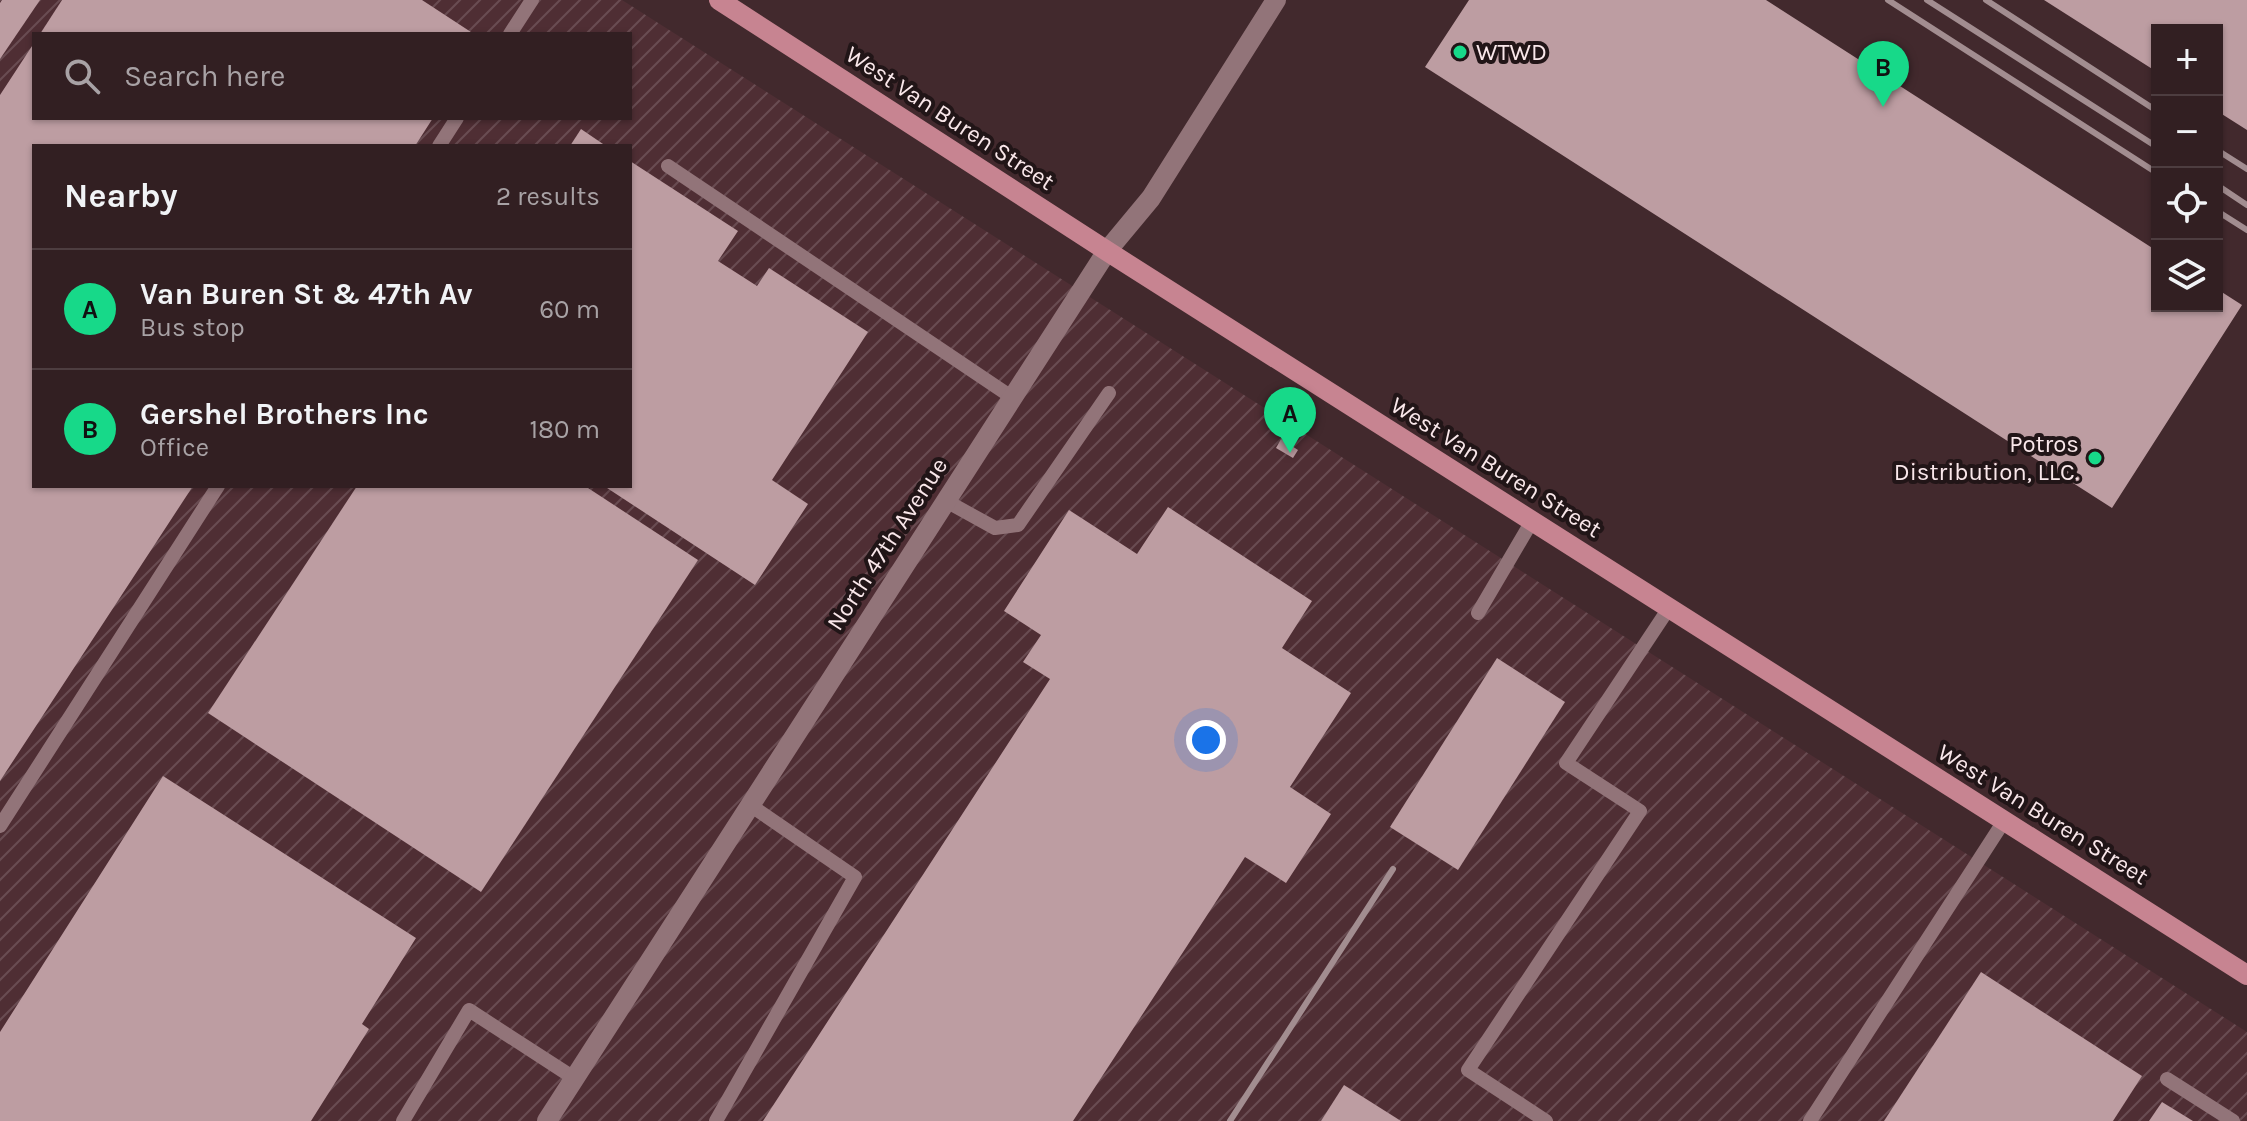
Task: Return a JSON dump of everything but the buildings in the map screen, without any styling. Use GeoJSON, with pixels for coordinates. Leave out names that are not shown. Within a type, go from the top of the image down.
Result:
{"type":"FeatureCollection","features":[{"type":"Feature","properties":{"kind":"main road","name":"West Van Buren Street"},"geometry":{"type":"LineString","coordinates":[[719,0],[1107,251],[2247,975]]}},
{"type":"Feature","properties":{"kind":"street","name":"North 47th Avenue"},"geometry":{"type":"LineString","coordinates":[[547,1121],[1107,251],[1151,198],[1276,0]]}},
{"type":"Feature","properties":{"kind":"lane"},"geometry":{"type":"LineString","coordinates":[[511,32],[532,0]]}},
{"type":"Feature","properties":{"kind":"lane"},"geometry":{"type":"LineString","coordinates":[[440,144],[456,120]]}},
{"type":"Feature","properties":{"kind":"lane"},"geometry":{"type":"LineString","coordinates":[[668,166],[1013,398]]}},
{"type":"Feature","properties":{"kind":"lane"},"geometry":{"type":"LineString","coordinates":[[946,501],[995,528],[1018,525],[1109,393]]}},
{"type":"Feature","properties":{"kind":"lane"},"geometry":{"type":"LineString","coordinates":[[0,826],[217,488]]}},
{"type":"Feature","properties":{"kind":"lane"},"geometry":{"type":"LineString","coordinates":[[1478,613],[1532,521]]}},
{"type":"Feature","properties":{"kind":"lane"},"geometry":{"type":"LineString","coordinates":[[1546,1121],[1468,1070],[1640,811],[1566,763],[1669,608]]}},
{"type":"Feature","properties":{"kind":"lane"},"geometry":{"type":"LineString","coordinates":[[716,1121],[855,877],[750,805]]}},
{"type":"Feature","properties":{"kind":"lane"},"geometry":{"type":"LineString","coordinates":[[1810,1121],[2004,821]]}},
{"type":"Feature","properties":{"kind":"lane"},"geometry":{"type":"LineString","coordinates":[[403,1121],[469,1010],[574,1078]]}},
{"type":"Feature","properties":{"kind":"lane"},"geometry":{"type":"LineString","coordinates":[[2167,1079],[2233,1121]]}},
{"type":"Feature","properties":{"kind":"shaded area"},"geometry":{"type":"Polygon","coordinates":[[[0,0],[622,0],[2247,1032],[2247,1121],[0,1121],[0,0]]]}},
{"type":"Feature","properties":{"kind":"railway"},"geometry":{"type":"LineString","coordinates":[[1888,0],[2151,169]]}},
{"type":"Feature","properties":{"kind":"railway"},"geometry":{"type":"LineString","coordinates":[[1927,0],[2151,143]]}},
{"type":"Feature","properties":{"kind":"railway"},"geometry":{"type":"LineString","coordinates":[[1986,0],[2151,107]]}},
{"type":"Feature","properties":{"kind":"railway"},"geometry":{"type":"LineString","coordinates":[[2223,154],[2247,169]]}},
{"type":"Feature","properties":{"kind":"railway"},"geometry":{"type":"LineString","coordinates":[[2223,189],[2247,205]]}},
{"type":"Feature","properties":{"kind":"railway"},"geometry":{"type":"LineString","coordinates":[[2223,215],[2247,230]]}},
{"type":"Feature","properties":{"kind":"railway"},"geometry":{"type":"LineString","coordinates":[[1230,1121],[1393,869]]}},
{"type":"Feature","properties":{"kind":"place","name":"WTWD"},"geometry":{"type":"Point","coordinates":[1460,52]}},
{"type":"Feature","properties":{"kind":"place","name":"Gershel Brothers Inc"},"geometry":{"type":"Point","coordinates":[1883,107]}},
{"type":"Feature","properties":{"kind":"place","name":"Van Buren St & 47th Av"},"geometry":{"type":"Point","coordinates":[1290,453]}},
{"type":"Feature","properties":{"kind":"place","name":"Potros Distribution, LLC."},"geometry":{"type":"Point","coordinates":[2095,458]}}]}
